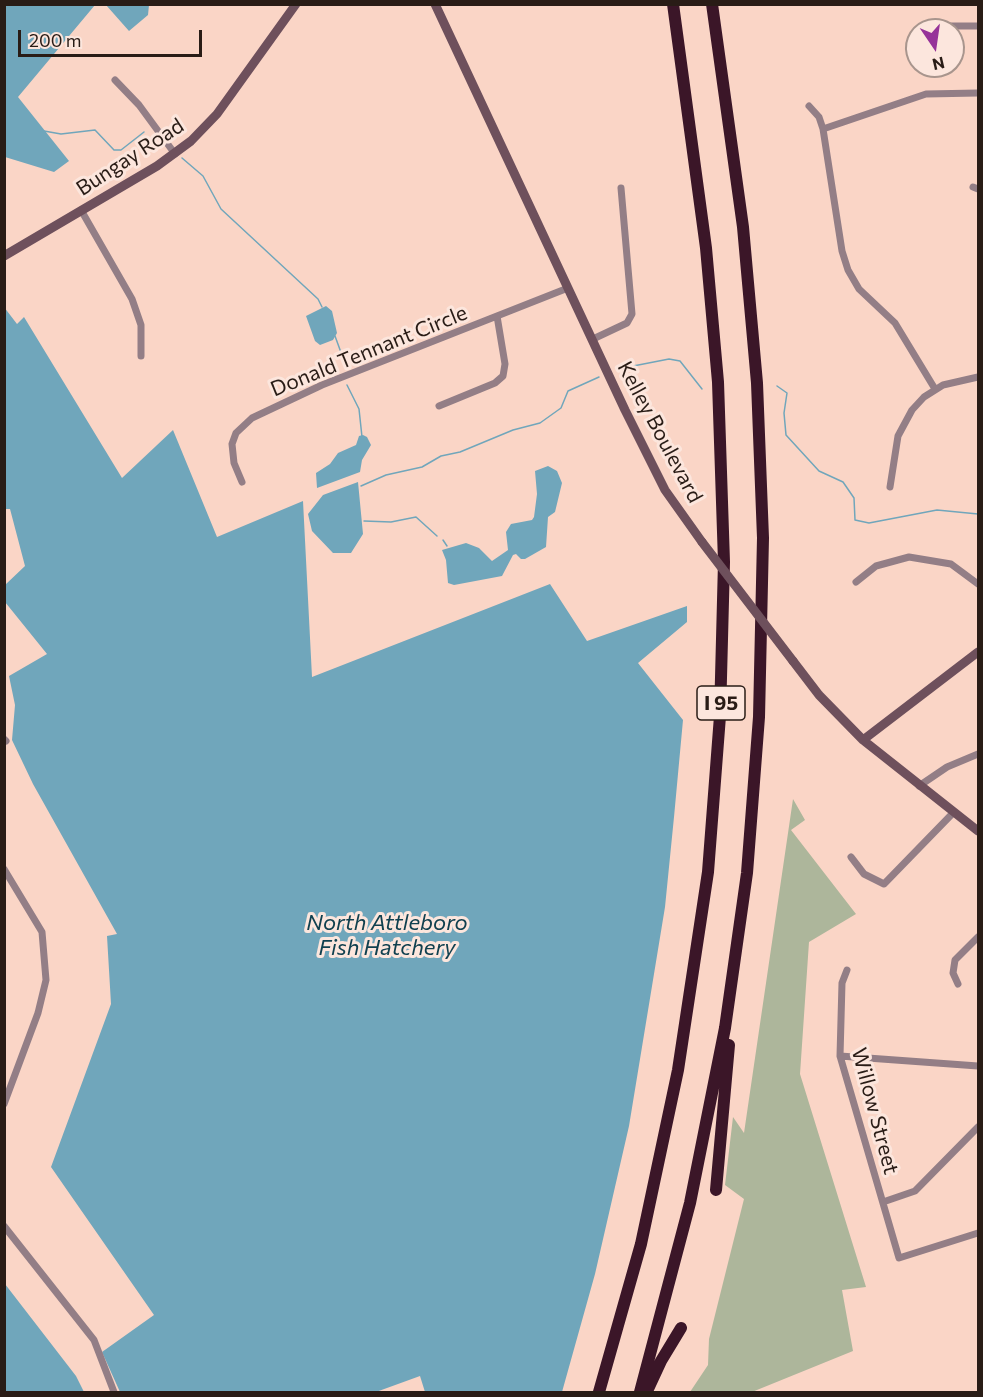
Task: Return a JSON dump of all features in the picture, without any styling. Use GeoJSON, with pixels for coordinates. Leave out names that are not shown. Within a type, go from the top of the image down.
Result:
{"type":"FeatureCollection","features":[{"type":"Feature","properties":{"kind":"highway","name":"I 95"},"geometry":{"type":"LineString","coordinates":[[599,1392],[646,1223],[682,1047],[708,872],[720,716],[724,562],[719,404],[706,248],[673,4]]}},
{"type":"Feature","properties":{"kind":"highway","name":"I 95"},"geometry":{"type":"LineString","coordinates":[[640,1392],[674,1268],[700,1159],[739,940],[751,829],[759,717],[763,572],[762,472],[750,293],[712,4]]}},
{"type":"Feature","properties":{"kind":"highway"},"geometry":{"type":"LineString","coordinates":[[716,1190],[739,940]]}},
{"type":"Feature","properties":{"kind":"highway"},"geometry":{"type":"LineString","coordinates":[[646,1392],[661,1360],[681,1328]]}},
{"type":"Feature","properties":{"kind":"main road","name":"Bungay Road"},"geometry":{"type":"LineString","coordinates":[[4,256],[175,154],[209,123],[296,4]]}},
{"type":"Feature","properties":{"kind":"main road","name":"Kelley Boulevard"},"geometry":{"type":"LineString","coordinates":[[435,4],[665,490],[819,695],[863,740],[978,831]]}},
{"type":"Feature","properties":{"kind":"main road"},"geometry":{"type":"LineString","coordinates":[[863,740],[978,652]]}},
{"type":"Feature","properties":{"kind":"street"},"geometry":{"type":"LineString","coordinates":[[115,80],[140,105],[175,154]]}},
{"type":"Feature","properties":{"kind":"street"},"geometry":{"type":"LineString","coordinates":[[823,129],[926,94],[978,93]]}},
{"type":"Feature","properties":{"kind":"street"},"geometry":{"type":"LineString","coordinates":[[809,106],[819,117],[823,129],[842,250],[848,270],[859,289],[895,323],[935,389]]}},
{"type":"Feature","properties":{"kind":"street"},"geometry":{"type":"LineString","coordinates":[[593,339],[627,323],[632,314],[621,188]]}},
{"type":"Feature","properties":{"kind":"street"},"geometry":{"type":"LineString","coordinates":[[81,210],[132,298],[141,325],[141,356]]}},
{"type":"Feature","properties":{"kind":"street","name":"Donald Tennant Circle"},"geometry":{"type":"LineString","coordinates":[[242,482],[234,463],[232,444],[236,433],[252,418],[322,385],[568,288]]}},
{"type":"Feature","properties":{"kind":"street"},"geometry":{"type":"LineString","coordinates":[[439,406],[495,383],[503,376],[505,364],[497,316]]}},
{"type":"Feature","properties":{"kind":"street"},"geometry":{"type":"LineString","coordinates":[[890,487],[902,426],[918,403],[935,389],[955,380],[978,377]]}},
{"type":"Feature","properties":{"kind":"street"},"geometry":{"type":"LineString","coordinates":[[855,582],[876,566],[909,557],[951,564],[978,584]]}},
{"type":"Feature","properties":{"kind":"street"},"geometry":{"type":"LineString","coordinates":[[919,786],[947,767],[978,754]]}},
{"type":"Feature","properties":{"kind":"street"},"geometry":{"type":"LineString","coordinates":[[851,857],[864,874],[884,884],[953,813]]}},
{"type":"Feature","properties":{"kind":"street"},"geometry":{"type":"LineString","coordinates":[[4,869],[42,932],[46,980],[38,1012],[4,1104]]}},
{"type":"Feature","properties":{"kind":"street"},"geometry":{"type":"LineString","coordinates":[[958,984],[953,973],[955,960],[978,937]]}},
{"type":"Feature","properties":{"kind":"street","name":"Willow Street"},"geometry":{"type":"LineString","coordinates":[[847,970],[842,983],[840,1056],[899,1258],[978,1233]]}},
{"type":"Feature","properties":{"kind":"street"},"geometry":{"type":"LineString","coordinates":[[840,1056],[978,1066]]}},
{"type":"Feature","properties":{"kind":"street"},"geometry":{"type":"LineString","coordinates":[[883,1202],[915,1191],[978,1127]]}},
{"type":"Feature","properties":{"kind":"street"},"geometry":{"type":"LineString","coordinates":[[4,1226],[94,1340],[114,1392]]}},
{"type":"Feature","properties":{"kind":"green space"},"geometry":{"type":"Polygon","coordinates":[[[793,799],[805,820],[791,830],[856,914],[809,942],[800,1074],[866,1287],[842,1290],[853,1351],[752,1392],[690,1392],[708,1365],[709,1339],[744,1199],[725,1185],[733,1117],[744,1133],[793,799]]]}},
{"type":"Feature","properties":{"kind":"water"},"geometry":{"type":"Polygon","coordinates":[[[5,4],[95,5],[18,97],[69,161],[54,172],[5,157],[5,4]]]}},
{"type":"Feature","properties":{"kind":"water"},"geometry":{"type":"Polygon","coordinates":[[[106,5],[149,5],[148,15],[129,31],[106,5]]]}},
{"type":"Feature","properties":{"kind":"water"},"geometry":{"type":"Polygon","coordinates":[[[326,306],[332,311],[337,333],[333,340],[320,345],[315,341],[306,316],[326,306]]]}},
{"type":"Feature","properties":{"kind":"water","name":"North Attleboro Fish Hatchery"},"geometry":{"type":"Polygon","coordinates":[[[4,307],[17,324],[24,317],[122,478],[173,430],[217,537],[303,501],[312,677],[550,584],[587,641],[687,606],[687,622],[638,663],[683,720],[665,907],[629,1126],[595,1274],[562,1392],[425,1392],[420,1376],[376,1392],[120,1392],[102,1352],[154,1315],[51,1167],[111,1004],[107,936],[117,934],[33,784],[12,740],[15,705],[9,676],[47,654],[5,602],[5,585],[25,566],[10,509],[5,509],[4,307]]]}},
{"type":"Feature","properties":{"kind":"water"},"geometry":{"type":"Polygon","coordinates":[[[359,436],[367,437],[371,445],[362,460],[360,472],[317,488],[316,473],[330,464],[338,453],[356,445],[359,436]]]}},
{"type":"Feature","properties":{"kind":"water"},"geometry":{"type":"Polygon","coordinates":[[[548,466],[557,471],[562,483],[555,512],[548,517],[546,547],[525,559],[521,559],[516,554],[513,555],[502,576],[454,585],[448,583],[446,560],[442,550],[466,543],[479,548],[492,561],[508,550],[506,532],[511,524],[532,520],[534,517],[537,494],[535,471],[548,466]]]}},
{"type":"Feature","properties":{"kind":"water"},"geometry":{"type":"Polygon","coordinates":[[[358,482],[363,534],[351,553],[333,553],[312,531],[308,514],[323,495],[358,482]]]}},
{"type":"Feature","properties":{"kind":"water"},"geometry":{"type":"Polygon","coordinates":[[[5,1284],[76,1376],[84,1392],[5,1392],[5,1284]]]}},
{"type":"Feature","properties":{"kind":"waterway"},"geometry":{"type":"LineString","coordinates":[[44,131],[61,134],[95,130],[114,150],[121,150],[144,132]]}},
{"type":"Feature","properties":{"kind":"waterway"},"geometry":{"type":"LineString","coordinates":[[182,158],[203,176],[221,209],[318,299],[322,307]]}},
{"type":"Feature","properties":{"kind":"waterway"},"geometry":{"type":"LineString","coordinates":[[335,336],[347,369]]}},
{"type":"Feature","properties":{"kind":"waterway"},"geometry":{"type":"LineString","coordinates":[[623,368],[669,359],[680,361],[702,389]]}},
{"type":"Feature","properties":{"kind":"waterway"},"geometry":{"type":"LineString","coordinates":[[361,486],[386,475],[422,467],[441,456],[460,452],[513,430],[540,423],[561,408],[568,391],[599,377]]}},
{"type":"Feature","properties":{"kind":"waterway"},"geometry":{"type":"LineString","coordinates":[[347,385],[359,409],[362,437]]}},
{"type":"Feature","properties":{"kind":"waterway"},"geometry":{"type":"LineString","coordinates":[[777,386],[787,393],[784,413],[786,435],[819,471],[843,482],[854,498],[855,520],[869,523],[937,510],[978,514]]}},
{"type":"Feature","properties":{"kind":"waterway"},"geometry":{"type":"LineString","coordinates":[[364,521],[391,522],[416,517],[437,536]]}},
{"type":"Feature","properties":{"kind":"waterway"},"geometry":{"type":"LineString","coordinates":[[443,540],[447,546]]}}]}
